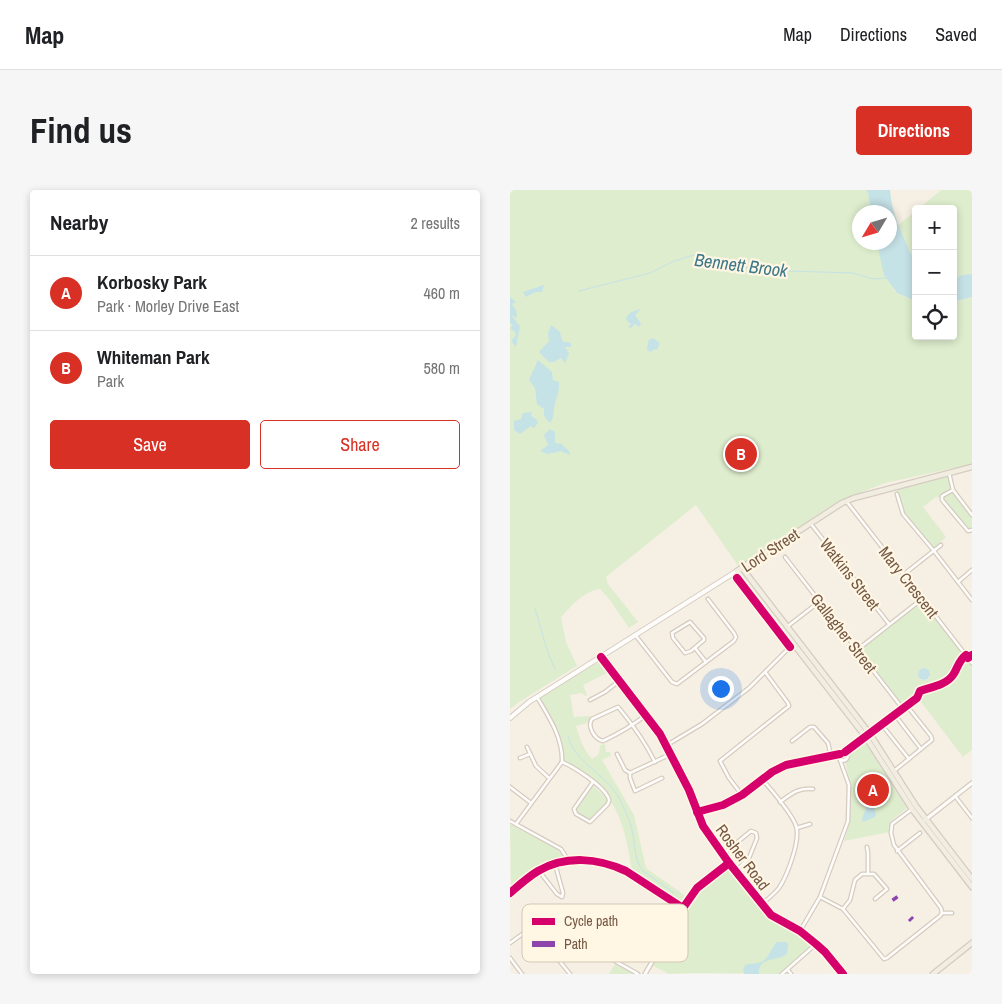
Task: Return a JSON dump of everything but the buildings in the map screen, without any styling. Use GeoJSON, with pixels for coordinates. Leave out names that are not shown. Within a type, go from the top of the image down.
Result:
{"type":"FeatureCollection","features":[{"type":"Feature","properties":{"kind":"main road","name":"Lord Street"},"geometry":{"type":"LineString","coordinates":[[510,718],[536,697],[636,636],[846,501],[862,494],[972,467]]}},
{"type":"Feature","properties":{"kind":"main road"},"geometry":{"type":"LineString","coordinates":[[739,570],[787,627],[867,736],[912,809],[972,879]]}},
{"type":"Feature","properties":{"kind":"main road"},"geometry":{"type":"LineString","coordinates":[[739,570],[793,644],[894,771],[924,821],[972,887]]}},
{"type":"Feature","properties":{"kind":"main road"},"geometry":{"type":"LineString","coordinates":[[933,974],[972,944]]}},
{"type":"Feature","properties":{"kind":"street"},"geometry":{"type":"LineString","coordinates":[[949,473],[953,490],[972,514]]}},
{"type":"Feature","properties":{"kind":"street"},"geometry":{"type":"LineString","coordinates":[[953,490],[942,496],[942,500],[968,531],[972,530]]}},
{"type":"Feature","properties":{"kind":"street"},"geometry":{"type":"LineString","coordinates":[[897,494],[903,514],[972,600]]}},
{"type":"Feature","properties":{"kind":"street","name":"Mary Crescent"},"geometry":{"type":"LineString","coordinates":[[846,501],[847,505],[972,663]]}},
{"type":"Feature","properties":{"kind":"street","name":"Watkins Street"},"geometry":{"type":"LineString","coordinates":[[811,524],[890,624]]}},
{"type":"Feature","properties":{"kind":"street"},"geometry":{"type":"LineString","coordinates":[[903,575],[941,545]]}},
{"type":"Feature","properties":{"kind":"street","name":"Gallagher Street"},"geometry":{"type":"LineString","coordinates":[[785,557],[903,709]]}},
{"type":"Feature","properties":{"kind":"street"},"geometry":{"type":"LineString","coordinates":[[958,582],[972,570]]}},
{"type":"Feature","properties":{"kind":"street"},"geometry":{"type":"LineString","coordinates":[[636,636],[674,684],[679,683],[736,638],[708,599]]}},
{"type":"Feature","properties":{"kind":"street"},"geometry":{"type":"LineString","coordinates":[[857,650],[922,599]]}},
{"type":"Feature","properties":{"kind":"street"},"geometry":{"type":"LineString","coordinates":[[787,627],[820,602]]}},
{"type":"Feature","properties":{"kind":"street"},"geometry":{"type":"LineString","coordinates":[[687,623],[692,623],[704,638],[703,642],[695,648],[688,653],[684,652],[672,638],[672,633],[687,623]]}},
{"type":"Feature","properties":{"kind":"street"},"geometry":{"type":"LineString","coordinates":[[667,745],[702,724],[750,688],[793,644]]}},
{"type":"Feature","properties":{"kind":"street"},"geometry":{"type":"LineString","coordinates":[[695,648],[706,662]]}},
{"type":"Feature","properties":{"kind":"street"},"geometry":{"type":"LineString","coordinates":[[968,658],[972,655]]}},
{"type":"Feature","properties":{"kind":"street","name":"Rosher Road"},"geometry":{"type":"LineString","coordinates":[[601,657],[667,745],[689,790],[703,826],[723,854],[771,914],[800,931],[816,944],[825,952],[842,974]]}},
{"type":"Feature","properties":{"kind":"street"},"geometry":{"type":"LineString","coordinates":[[742,795],[728,778],[720,761],[789,706],[765,672]]}},
{"type":"Feature","properties":{"kind":"street"},"geometry":{"type":"LineString","coordinates":[[590,700],[605,692],[619,681]]}},
{"type":"Feature","properties":{"kind":"street"},"geometry":{"type":"LineString","coordinates":[[516,824],[562,762],[558,736],[536,697]]}},
{"type":"Feature","properties":{"kind":"street"},"geometry":{"type":"LineString","coordinates":[[697,812],[723,804],[742,795],[772,772],[786,765],[846,753],[918,698]]}},
{"type":"Feature","properties":{"kind":"street"},"geometry":{"type":"LineString","coordinates":[[646,715],[633,725],[602,741],[596,738],[590,724],[592,719],[616,706],[619,708],[633,725],[644,740],[655,762]]}},
{"type":"Feature","properties":{"kind":"street"},"geometry":{"type":"LineString","coordinates":[[894,771],[931,741],[931,736],[907,706]]}},
{"type":"Feature","properties":{"kind":"street"},"geometry":{"type":"LineString","coordinates":[[895,715],[921,750]]}},
{"type":"Feature","properties":{"kind":"street"},"geometry":{"type":"LineString","coordinates":[[882,725],[908,759]]}},
{"type":"Feature","properties":{"kind":"street"},"geometry":{"type":"LineString","coordinates":[[792,741],[810,727],[814,727],[828,743],[831,756]]}},
{"type":"Feature","properties":{"kind":"street"},"geometry":{"type":"LineString","coordinates":[[527,747],[536,766],[549,778]]}},
{"type":"Feature","properties":{"kind":"street"},"geometry":{"type":"LineString","coordinates":[[831,756],[841,760],[847,758],[846,753]]}},
{"type":"Feature","properties":{"kind":"street"},"geometry":{"type":"LineString","coordinates":[[520,758],[530,754]]}},
{"type":"Feature","properties":{"kind":"street"},"geometry":{"type":"LineString","coordinates":[[617,754],[625,770],[630,774],[635,791],[662,778]]}},
{"type":"Feature","properties":{"kind":"street"},"geometry":{"type":"LineString","coordinates":[[630,774],[671,754]]}},
{"type":"Feature","properties":{"kind":"street"},"geometry":{"type":"LineString","coordinates":[[800,931],[820,897],[848,821],[849,785],[840,754]]}},
{"type":"Feature","properties":{"kind":"street"},"geometry":{"type":"LineString","coordinates":[[562,762],[594,782],[604,792],[609,802],[590,822],[576,814],[574,809],[594,782]]}},
{"type":"Feature","properties":{"kind":"street"},"geometry":{"type":"LineString","coordinates":[[762,779],[797,828],[796,845],[781,884],[776,892],[762,904]]}},
{"type":"Feature","properties":{"kind":"street"},"geometry":{"type":"LineString","coordinates":[[924,821],[972,783]]}},
{"type":"Feature","properties":{"kind":"street"},"geometry":{"type":"LineString","coordinates":[[510,787],[531,803]]}},
{"type":"Feature","properties":{"kind":"street"},"geometry":{"type":"LineString","coordinates":[[780,802],[796,791],[806,788],[813,789]]}},
{"type":"Feature","properties":{"kind":"street"},"geometry":{"type":"LineString","coordinates":[[955,796],[972,818]]}},
{"type":"Feature","properties":{"kind":"street"},"geometry":{"type":"LineString","coordinates":[[912,809],[892,824],[891,833],[897,851],[941,908],[942,913]]}},
{"type":"Feature","properties":{"kind":"street"},"geometry":{"type":"LineString","coordinates":[[510,821],[561,850],[568,860]]}},
{"type":"Feature","properties":{"kind":"street"},"geometry":{"type":"LineString","coordinates":[[797,828],[810,824]]}},
{"type":"Feature","properties":{"kind":"street"},"geometry":{"type":"LineString","coordinates":[[723,854],[751,832],[756,833],[757,838],[749,858],[736,870]]}},
{"type":"Feature","properties":{"kind":"street"},"geometry":{"type":"LineString","coordinates":[[897,851],[920,833]]}},
{"type":"Feature","properties":{"kind":"street"},"geometry":{"type":"LineString","coordinates":[[867,847],[868,873]]}},
{"type":"Feature","properties":{"kind":"street"},"geometry":{"type":"LineString","coordinates":[[510,892],[538,871],[555,864],[568,860],[594,861],[616,866],[626,871],[676,904]]}},
{"type":"Feature","properties":{"kind":"street"},"geometry":{"type":"LineString","coordinates":[[685,904],[697,888],[730,863]]}},
{"type":"Feature","properties":{"kind":"street"},"geometry":{"type":"LineString","coordinates":[[538,871],[557,894],[562,897],[563,893],[555,864]]}},
{"type":"Feature","properties":{"kind":"street"},"geometry":{"type":"LineString","coordinates":[[843,908],[850,900],[854,880],[862,874],[868,873],[877,876],[887,889],[875,899]]}},
{"type":"Feature","properties":{"kind":"street"},"geometry":{"type":"LineString","coordinates":[[820,897],[843,908],[884,959],[942,913],[952,913]]}},
{"type":"Feature","properties":{"kind":"street"},"geometry":{"type":"LineString","coordinates":[[510,942],[522,934]]}},
{"type":"Feature","properties":{"kind":"street"},"geometry":{"type":"LineString","coordinates":[[782,974],[816,944]]}},
{"type":"Feature","properties":{"kind":"street"},"geometry":{"type":"LineString","coordinates":[[510,958],[522,974]]}},
{"type":"Feature","properties":{"kind":"street"},"geometry":{"type":"LineString","coordinates":[[560,962],[570,974]]}},
{"type":"Feature","properties":{"kind":"street"},"geometry":{"type":"LineString","coordinates":[[617,962],[638,974]]}},
{"type":"Feature","properties":{"kind":"street"},"geometry":{"type":"LineString","coordinates":[[645,974],[652,962]]}},
{"type":"Feature","properties":{"kind":"street"},"geometry":{"type":"LineString","coordinates":[[788,970],[791,974]]}},
{"type":"Feature","properties":{"kind":"green space"},"geometry":{"type":"Polygon","coordinates":[[[510,190],[866,190],[870,205],[852,205],[852,250],[880,250],[894,290],[912,299],[912,340],[957,340],[957,301],[972,297],[972,464],[885,483],[849,497],[829,507],[739,567],[696,505],[606,577],[608,584],[638,622],[629,628],[600,589],[583,596],[561,617],[566,642],[577,666],[510,709],[510,190]]]}},
{"type":"Feature","properties":{"kind":"green space"},"geometry":{"type":"Polygon","coordinates":[[[941,190],[972,190],[972,274],[957,278],[957,205],[923,205],[941,190]]]}},
{"type":"Feature","properties":{"kind":"green space"},"geometry":{"type":"Polygon","coordinates":[[[912,214],[912,255],[898,225],[912,214]]]}},
{"type":"Feature","properties":{"kind":"green space"},"geometry":{"type":"Polygon","coordinates":[[[949,473],[953,490],[972,515],[972,530],[969,532],[942,498],[936,497],[923,507],[946,537],[934,551],[903,514],[897,494],[897,486],[949,473]]]}},
{"type":"Feature","properties":{"kind":"green space"},"geometry":{"type":"Polygon","coordinates":[[[922,599],[972,663],[972,750],[963,757],[918,698],[903,709],[857,650],[922,599]],[[925,668],[919,670],[918,674],[921,680],[927,680],[930,677],[925,668]]]}},
{"type":"Feature","properties":{"kind":"green space"},"geometry":{"type":"Polygon","coordinates":[[[599,662],[607,673],[583,685],[587,695],[585,696],[582,693],[570,695],[574,717],[591,716],[587,723],[576,726],[584,748],[592,759],[599,754],[600,745],[605,744],[606,752],[610,752],[611,756],[602,760],[634,815],[646,868],[687,897],[682,904],[632,871],[625,835],[617,812],[604,792],[595,783],[563,760],[555,729],[540,701],[540,697],[599,662]]]}},
{"type":"Feature","properties":{"kind":"green space"},"geometry":{"type":"Polygon","coordinates":[[[864,743],[868,744],[907,808],[891,821],[889,832],[844,841],[850,822],[851,795],[846,763],[848,753],[864,743]]]}},
{"type":"Feature","properties":{"kind":"green space"},"geometry":{"type":"Polygon","coordinates":[[[593,785],[607,799],[607,804],[596,817],[589,821],[578,815],[575,811],[593,785]]]}},
{"type":"Feature","properties":{"kind":"green space"},"geometry":{"type":"Polygon","coordinates":[[[510,824],[557,849],[563,856],[561,860],[539,868],[511,888],[510,824]]]}},
{"type":"Feature","properties":{"kind":"green space"},"geometry":{"type":"Polygon","coordinates":[[[729,863],[759,904],[770,915],[814,944],[780,974],[669,974],[650,964],[651,962],[688,962],[688,904],[685,904],[698,887],[729,863]]]}},
{"type":"Feature","properties":{"kind":"green space"},"geometry":{"type":"Polygon","coordinates":[[[615,964],[635,974],[609,974],[615,964]]]}},
{"type":"Feature","properties":{"kind":"water"},"geometry":{"type":"Polygon","coordinates":[[[866,190],[890,190],[892,205],[870,205],[866,190]]]}},
{"type":"Feature","properties":{"kind":"water"},"geometry":{"type":"Polygon","coordinates":[[[897,221],[912,256],[912,299],[897,293],[884,275],[879,250],[897,250],[897,221]]]}},
{"type":"Feature","properties":{"kind":"water"},"geometry":{"type":"Polygon","coordinates":[[[972,274],[972,297],[957,301],[957,278],[972,274]]]}},
{"type":"Feature","properties":{"kind":"water"},"geometry":{"type":"Polygon","coordinates":[[[544,285],[542,292],[535,292],[526,297],[523,292],[544,285]]]}},
{"type":"Feature","properties":{"kind":"water"},"geometry":{"type":"Polygon","coordinates":[[[510,297],[516,302],[512,304],[516,310],[517,318],[511,315],[520,326],[516,347],[511,341],[516,335],[510,328],[513,325],[510,323],[510,297]]]}},
{"type":"Feature","properties":{"kind":"water"},"geometry":{"type":"Polygon","coordinates":[[[641,309],[635,315],[641,324],[639,327],[635,324],[631,328],[628,327],[631,324],[626,320],[628,315],[641,309]]]}},
{"type":"Feature","properties":{"kind":"water"},"geometry":{"type":"Polygon","coordinates":[[[551,325],[560,332],[562,341],[571,343],[571,347],[565,347],[569,353],[565,363],[561,358],[554,362],[549,362],[539,352],[549,341],[548,333],[551,325]]]}},
{"type":"Feature","properties":{"kind":"water"},"geometry":{"type":"Polygon","coordinates":[[[653,338],[660,343],[657,350],[655,349],[651,352],[647,350],[648,341],[653,338]]]}},
{"type":"Feature","properties":{"kind":"water"},"geometry":{"type":"Polygon","coordinates":[[[538,360],[552,372],[553,380],[559,382],[559,391],[550,423],[544,416],[544,409],[537,404],[535,388],[529,380],[538,360]]]}},
{"type":"Feature","properties":{"kind":"water"},"geometry":{"type":"Polygon","coordinates":[[[532,412],[531,416],[538,423],[534,428],[531,426],[520,434],[514,430],[514,421],[521,419],[523,413],[532,412]]]}},
{"type":"Feature","properties":{"kind":"water"},"geometry":{"type":"Polygon","coordinates":[[[550,429],[555,432],[555,442],[560,443],[569,451],[570,455],[561,451],[548,454],[540,451],[548,445],[544,435],[550,429]]]}},
{"type":"Feature","properties":{"kind":"water"},"geometry":{"type":"Polygon","coordinates":[[[922,668],[926,668],[930,674],[926,680],[922,680],[918,676],[918,672],[922,668]]]}},
{"type":"Feature","properties":{"kind":"water"},"geometry":{"type":"Polygon","coordinates":[[[867,805],[875,809],[876,814],[875,817],[863,822],[862,819],[867,805]]]}},
{"type":"Feature","properties":{"kind":"water"},"geometry":{"type":"Polygon","coordinates":[[[777,942],[786,942],[788,944],[787,954],[761,964],[759,974],[745,974],[743,971],[745,965],[762,962],[777,942]]]}},
{"type":"Feature","properties":{"kind":"waterway","name":"Bennett Brook"},"geometry":{"type":"LineString","coordinates":[[579,291],[650,273],[674,261],[694,255],[729,266],[785,271],[853,273],[873,279],[887,278]]}},
{"type":"Feature","properties":{"kind":"waterway"},"geometry":{"type":"LineString","coordinates":[[535,609],[555,669]]}},
{"type":"Feature","properties":{"kind":"waterway"},"geometry":{"type":"LineString","coordinates":[[568,736],[576,753],[605,780],[621,801],[632,829],[637,860],[643,871],[674,893]]}},
{"type":"Feature","properties":{"kind":"cycle path"},"geometry":{"type":"LineString","coordinates":[[737,578],[790,647]]}},
{"type":"Feature","properties":{"kind":"cycle path"},"geometry":{"type":"LineString","coordinates":[[845,752],[917,698],[920,691],[938,685],[950,678],[963,657],[966,655],[968,658],[972,655]]}},
{"type":"Feature","properties":{"kind":"cycle path"},"geometry":{"type":"LineString","coordinates":[[601,657],[660,734],[689,790],[703,826],[729,863],[771,915],[800,931],[816,944],[843,974]]}},
{"type":"Feature","properties":{"kind":"cycle path"},"geometry":{"type":"LineString","coordinates":[[697,812],[723,805],[742,795],[772,772],[786,765],[840,754]]}},
{"type":"Feature","properties":{"kind":"cycle path"},"geometry":{"type":"LineString","coordinates":[[510,893],[538,871],[560,862],[582,860],[604,863],[626,871],[677,904]]}},
{"type":"Feature","properties":{"kind":"cycle path"},"geometry":{"type":"LineString","coordinates":[[686,904],[697,888],[729,863]]}},
{"type":"Feature","properties":{"kind":"place","name":"Whiteman Park"},"geometry":{"type":"Point","coordinates":[741,454]}},
{"type":"Feature","properties":{"kind":"place","name":"Korbosky Park"},"geometry":{"type":"Point","coordinates":[873,790]}}]}
